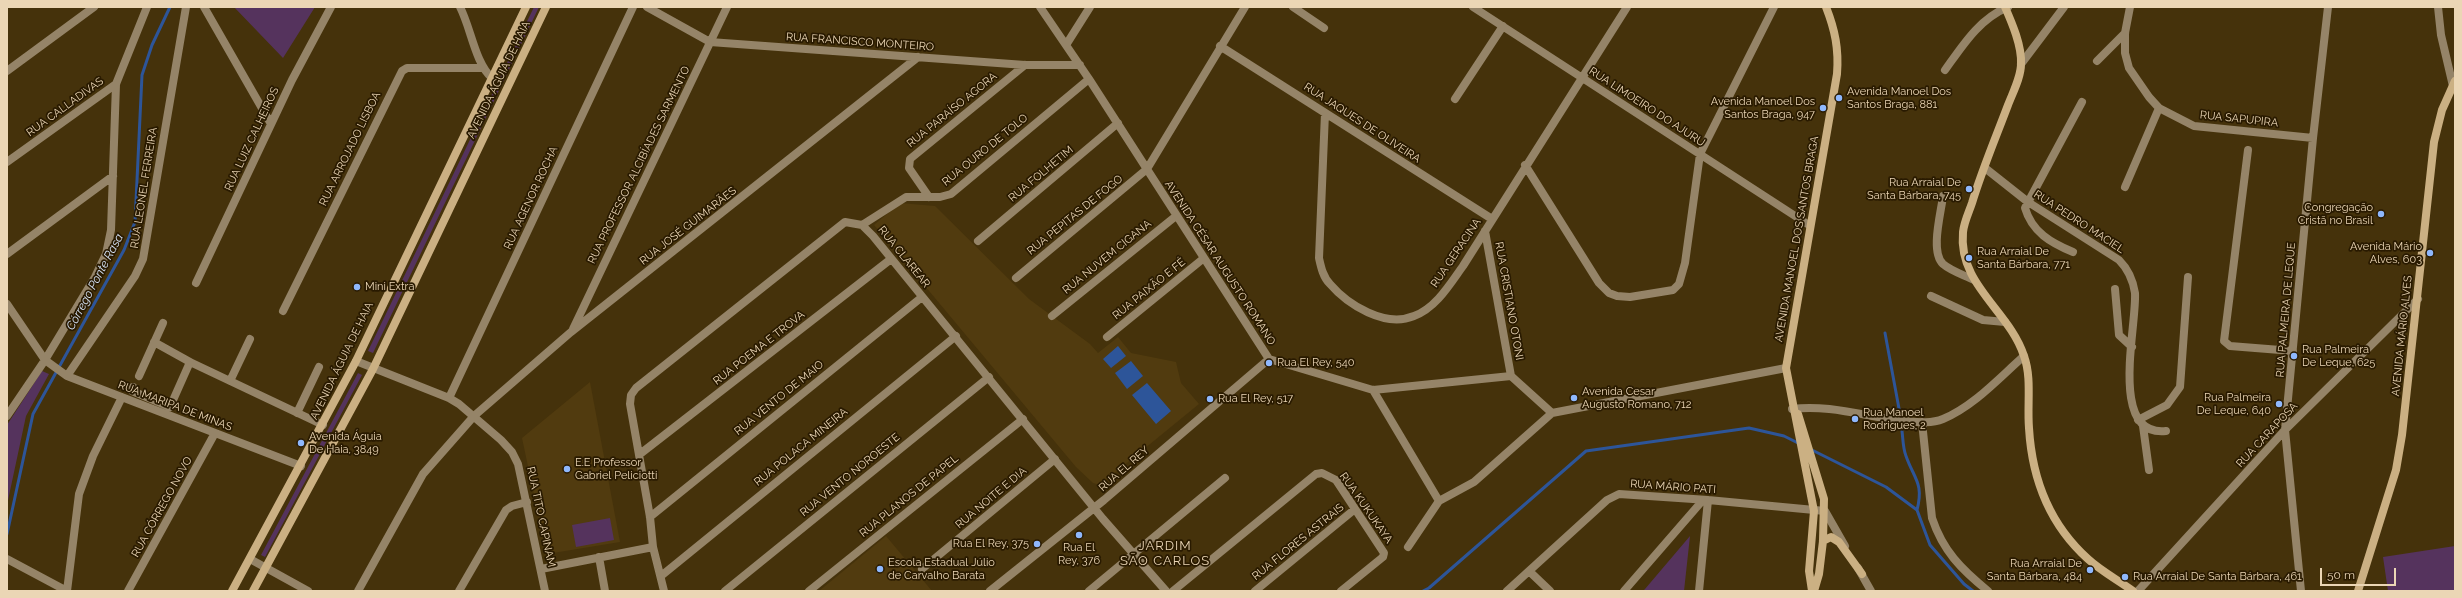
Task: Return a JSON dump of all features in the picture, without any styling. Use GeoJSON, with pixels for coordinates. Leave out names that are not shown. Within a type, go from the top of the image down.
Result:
{"type":"FeatureCollection","features":[{"type":"Feature","properties":{"kind":"street"},"geometry":{"type":"LineString","coordinates":[[7,71],[94,7]]}},
{"type":"Feature","properties":{"kind":"street"},"geometry":{"type":"LineString","coordinates":[[7,416],[46,361],[95,277],[106,254],[110,230],[116,84],[147,7]]}},
{"type":"Feature","properties":{"kind":"street","name":"RUA LEONEL FERREIRA"},"geometry":{"type":"LineString","coordinates":[[66,375],[135,276],[144,259],[186,7]]}},
{"type":"Feature","properties":{"kind":"street"},"geometry":{"type":"LineString","coordinates":[[204,7],[271,124]]}},
{"type":"Feature","properties":{"kind":"street","name":"RUA LUIZ CALHEIROS"},"geometry":{"type":"LineString","coordinates":[[196,283],[271,124],[331,7]]}},
{"type":"Feature","properties":{"kind":"street"},"geometry":{"type":"LineString","coordinates":[[460,7],[468,23],[482,68],[492,78]]}},
{"type":"Feature","properties":{"kind":"street","name":"AVENIDA ÁGUIA DE HAIA"},"geometry":{"type":"LineString","coordinates":[[232,591],[301,466],[356,361],[526,7]]}},
{"type":"Feature","properties":{"kind":"street","name":"AVENIDA ÁGUIA DE HAIA"},"geometry":{"type":"LineString","coordinates":[[253,591],[267,568],[373,369],[546,7]]}},
{"type":"Feature","properties":{"kind":"street","name":"RUA AGENOR ROCHA"},"geometry":{"type":"LineString","coordinates":[[449,398],[633,7]]}},
{"type":"Feature","properties":{"kind":"street","name":"RUA FRANCISCO MONTEIRO"},"geometry":{"type":"LineString","coordinates":[[647,7],[660,10],[710,42],[1025,64],[1080,65]]}},
{"type":"Feature","properties":{"kind":"street","name":"RUA PROFESSOR ALCIBÍADES SARMENTO"},"geometry":{"type":"LineString","coordinates":[[571,332],[727,7]]}},
{"type":"Feature","properties":{"kind":"street","name":"AVENIDA CÉSAR AUGUSTO ROMANO"},"geometry":{"type":"LineString","coordinates":[[1040,7],[1118,123],[1268,359],[1373,390],[1511,376]]}},
{"type":"Feature","properties":{"kind":"street"},"geometry":{"type":"LineString","coordinates":[[1066,45],[1090,7]]}},
{"type":"Feature","properties":{"kind":"street","name":"RUA PEPITAS DE FOGO"},"geometry":{"type":"LineString","coordinates":[[1016,278],[1147,169],[1220,46],[1245,7]]}},
{"type":"Feature","properties":{"kind":"street"},"geometry":{"type":"LineString","coordinates":[[1293,7],[1324,28]]}},
{"type":"Feature","properties":{"kind":"street","name":"RUA LIMOEIRO DO AJURU"},"geometry":{"type":"LineString","coordinates":[[1473,7],[1809,225]]}},
{"type":"Feature","properties":{"kind":"street","name":"RUA GERACINA"},"geometry":{"type":"LineString","coordinates":[[1324,113],[1319,258],[1324,274],[1329,283],[1351,302],[1371,314],[1391,319],[1418,314],[1440,297],[1463,266],[1525,165],[1627,7]]}},
{"type":"Feature","properties":{"kind":"street"},"geometry":{"type":"LineString","coordinates":[[1525,165],[1599,283],[1609,293],[1630,297],[1673,290],[1679,284],[1685,263],[1700,154],[1774,7]]}},
{"type":"Feature","properties":{"kind":"street","name":"AVENIDA MANOEL DOS SANTOS BRAGA"},"geometry":{"type":"LineString","coordinates":[[1809,463],[1794,407],[1786,368],[1839,54],[1837,40],[1826,7]]}},
{"type":"Feature","properties":{"kind":"street"},"geometry":{"type":"LineString","coordinates":[[1945,70],[1968,38],[1982,23],[2006,7],[2016,36],[2021,64],[2017,82],[1963,230],[1963,247],[1967,264],[1974,280],[1983,296],[2005,322],[2024,356],[2029,394],[2030,443],[2035,470],[2047,507],[2064,534],[2088,559],[2133,591]]}},
{"type":"Feature","properties":{"kind":"street"},"geometry":{"type":"LineString","coordinates":[[2021,64],[2064,7]]}},
{"type":"Feature","properties":{"kind":"street","name":"RUA SAPUPIRA"},"geometry":{"type":"LineString","coordinates":[[2130,7],[2125,33],[2125,53],[2129,68],[2149,98],[2159,108],[2194,126],[2313,138]]}},
{"type":"Feature","properties":{"kind":"street","name":"RUA PALMEIRA DE LEQUE"},"geometry":{"type":"LineString","coordinates":[[2301,591],[2285,430],[2313,138],[2328,7]]}},
{"type":"Feature","properties":{"kind":"street"},"geometry":{"type":"LineString","coordinates":[[2438,7],[2441,35],[2454,84]]}},
{"type":"Feature","properties":{"kind":"street"},"geometry":{"type":"LineString","coordinates":[[1455,100],[1503,26]]}},
{"type":"Feature","properties":{"kind":"street"},"geometry":{"type":"LineString","coordinates":[[2098,61],[2125,33]]}},
{"type":"Feature","properties":{"kind":"street","name":"RUA JAQUES DE OLIVEIRA"},"geometry":{"type":"LineString","coordinates":[[1220,46],[1492,219]]}},
{"type":"Feature","properties":{"kind":"street","name":"RUA JOSÉ GUIMARÃES"},"geometry":{"type":"LineString","coordinates":[[358,591],[423,474],[474,416],[571,332],[918,56]]}},
{"type":"Feature","properties":{"kind":"street","name":"RUA PARAÍSO AGORA"},"geometry":{"type":"LineString","coordinates":[[929,197],[909,168],[910,159],[1025,64]]}},
{"type":"Feature","properties":{"kind":"street","name":"RUA ARROJADO LISBOA"},"geometry":{"type":"LineString","coordinates":[[283,310],[402,71],[407,68],[482,68]]}},
{"type":"Feature","properties":{"kind":"street","name":"RUA OURO DE TOLO"},"geometry":{"type":"LineString","coordinates":[[862,225],[906,197],[940,197],[951,194],[1089,79]]}},
{"type":"Feature","properties":{"kind":"street","name":"RUA CALLADIVAS"},"geometry":{"type":"LineString","coordinates":[[7,162],[116,84]]}},
{"type":"Feature","properties":{"kind":"street","name":"AVENIDA MÁRIO ALVES"},"geometry":{"type":"LineString","coordinates":[[2358,591],[2396,470],[2402,435],[2418,299],[2434,142],[2442,110],[2454,84]]}},
{"type":"Feature","properties":{"kind":"street"},"geometry":{"type":"LineString","coordinates":[[2073,252],[2038,232],[2029,221],[2025,208],[2082,102]]}},
{"type":"Feature","properties":{"kind":"street"},"geometry":{"type":"LineString","coordinates":[[2125,187],[2159,108]]}},
{"type":"Feature","properties":{"kind":"street","name":"RUA FOLHETIM"},"geometry":{"type":"LineString","coordinates":[[978,241],[1118,123]]}},
{"type":"Feature","properties":{"kind":"street"},"geometry":{"type":"LineString","coordinates":[[2248,150],[2224,341],[2230,346],[2293,351]]}},
{"type":"Feature","properties":{"kind":"street","name":"RUA PEDRO MACIEL"},"geometry":{"type":"LineString","coordinates":[[1985,168],[2028,202],[2119,260],[2125,266],[2133,281],[2135,293],[2130,388],[2131,401],[2141,423],[2149,470]]}},
{"type":"Feature","properties":{"kind":"street"},"geometry":{"type":"LineString","coordinates":[[7,254],[113,176]]}},
{"type":"Feature","properties":{"kind":"street"},"geometry":{"type":"LineString","coordinates":[[1943,196],[1936,247],[1938,256],[1948,267],[1974,280]]}},
{"type":"Feature","properties":{"kind":"street","name":"RUA NUVEM CIGANA"},"geometry":{"type":"LineString","coordinates":[[1052,316],[1176,216]]}},
{"type":"Feature","properties":{"kind":"street","name":"RUA CLAREAR"},"geometry":{"type":"LineString","coordinates":[[664,591],[653,547],[640,454],[630,404],[631,395],[636,388],[845,222],[862,225],[922,298],[956,336],[1094,507],[1166,591]]}},
{"type":"Feature","properties":{"kind":"street","name":"RUA CRISTIANO OTONI"},"geometry":{"type":"LineString","coordinates":[[1485,231],[1511,376]]}},
{"type":"Feature","properties":{"kind":"street","name":"RUA PAIXÃO E FÉ"},"geometry":{"type":"LineString","coordinates":[[1107,337],[1204,258]]}},
{"type":"Feature","properties":{"kind":"street","name":"RUA POEMA E TROVA"},"geometry":{"type":"LineString","coordinates":[[640,454],[891,259]]}},
{"type":"Feature","properties":{"kind":"street"},"geometry":{"type":"LineString","coordinates":[[2166,431],[2158,432],[2141,423],[2167,405],[2180,387],[2188,277]]}},
{"type":"Feature","properties":{"kind":"street"},"geometry":{"type":"LineString","coordinates":[[2115,289],[2119,335],[2132,347]]}},
{"type":"Feature","properties":{"kind":"street"},"geometry":{"type":"LineString","coordinates":[[1931,296],[1983,320],[2005,322]]}},
{"type":"Feature","properties":{"kind":"street","name":"RUA VENTO DE MAIO"},"geometry":{"type":"LineString","coordinates":[[650,517],[922,298]]}},
{"type":"Feature","properties":{"kind":"street","name":"RUA CARAPOSA"},"geometry":{"type":"LineString","coordinates":[[2138,591],[2285,430],[2418,299]]}},
{"type":"Feature","properties":{"kind":"street"},"geometry":{"type":"LineString","coordinates":[[7,304],[46,361]]}},
{"type":"Feature","properties":{"kind":"street"},"geometry":{"type":"LineString","coordinates":[[139,376],[163,324]]}},
{"type":"Feature","properties":{"kind":"street","name":"RUA POLACA MINEIRA"},"geometry":{"type":"LineString","coordinates":[[661,576],[956,336]]}},
{"type":"Feature","properties":{"kind":"street"},"geometry":{"type":"LineString","coordinates":[[230,381],[250,339]]}},
{"type":"Feature","properties":{"kind":"street"},"geometry":{"type":"LineString","coordinates":[[154,342],[190,362],[323,425]]}},
{"type":"Feature","properties":{"kind":"street"},"geometry":{"type":"LineString","coordinates":[[1794,407],[1825,408],[1875,418],[1922,422],[1941,420],[1959,410],[2024,356]]}},
{"type":"Feature","properties":{"kind":"street","name":"RUA EL REY"},"geometry":{"type":"LineString","coordinates":[[990,591],[1094,507],[1268,359]]}},
{"type":"Feature","properties":{"kind":"street","name":"RUA MARIPA DE MINAS"},"geometry":{"type":"LineString","coordinates":[[46,361],[66,375],[301,466]]}},
{"type":"Feature","properties":{"kind":"street","name":"RUA TITO CAPINAM"},"geometry":{"type":"LineString","coordinates":[[356,361],[449,398],[474,416],[512,452],[518,464],[545,591]]}},
{"type":"Feature","properties":{"kind":"street"},"geometry":{"type":"LineString","coordinates":[[133,387],[132,391],[170,407],[190,362]]}},
{"type":"Feature","properties":{"kind":"street"},"geometry":{"type":"LineString","coordinates":[[297,413],[319,367]]}},
{"type":"Feature","properties":{"kind":"street"},"geometry":{"type":"LineString","coordinates":[[1408,547],[1439,501],[1474,482],[1552,413],[1786,368]]}},
{"type":"Feature","properties":{"kind":"street"},"geometry":{"type":"LineString","coordinates":[[1511,376],[1552,413]]}},
{"type":"Feature","properties":{"kind":"street","name":"RUA VENTO NOROESTE"},"geometry":{"type":"LineString","coordinates":[[725,591],[989,377]]}},
{"type":"Feature","properties":{"kind":"street"},"geometry":{"type":"LineString","coordinates":[[1373,390],[1439,501]]}},
{"type":"Feature","properties":{"kind":"street"},"geometry":{"type":"LineString","coordinates":[[7,559],[67,591],[79,494],[93,456],[122,397]]}},
{"type":"Feature","properties":{"kind":"street","name":"RUA PLANOS DE PAPEL"},"geometry":{"type":"LineString","coordinates":[[809,591],[1023,419]]}},
{"type":"Feature","properties":{"kind":"street"},"geometry":{"type":"LineString","coordinates":[[1922,422],[1932,518],[1936,531],[1942,545],[1956,562],[1988,591]]}},
{"type":"Feature","properties":{"kind":"street","name":"RUA CÓRREGO NOVO"},"geometry":{"type":"LineString","coordinates":[[128,591],[215,433]]}},
{"type":"Feature","properties":{"kind":"street","name":"RUA NOITE E DIA"},"geometry":{"type":"LineString","coordinates":[[922,569],[1055,459]]}},
{"type":"Feature","properties":{"kind":"street"},"geometry":{"type":"LineString","coordinates":[[1809,463],[1814,511],[1809,572],[1813,591]]}},
{"type":"Feature","properties":{"kind":"street"},"geometry":{"type":"LineString","coordinates":[[1809,463],[1824,499],[1823,541],[1819,574],[1813,591]]}},
{"type":"Feature","properties":{"kind":"street","name":"RUA KUKUKAYA"},"geometry":{"type":"LineString","coordinates":[[1173,591],[1316,474],[1330,475],[1336,480],[1384,553],[1383,557],[1341,591]]}},
{"type":"Feature","properties":{"kind":"street"},"geometry":{"type":"LineString","coordinates":[[1089,591],[1225,478]]}},
{"type":"Feature","properties":{"kind":"street","name":"RUA MÁRIO PATI"},"geometry":{"type":"LineString","coordinates":[[1507,591],[1607,500],[1619,494],[1706,500],[1824,512]]}},
{"type":"Feature","properties":{"kind":"street"},"geometry":{"type":"LineString","coordinates":[[1624,591],[1706,500]]}},
{"type":"Feature","properties":{"kind":"street"},"geometry":{"type":"LineString","coordinates":[[1699,591],[1706,500]]}},
{"type":"Feature","properties":{"kind":"street"},"geometry":{"type":"LineString","coordinates":[[459,591],[506,510],[512,506],[527,502]]}},
{"type":"Feature","properties":{"kind":"street","name":"RUA FLORES ASTRAIS"},"geometry":{"type":"LineString","coordinates":[[1255,591],[1355,509]]}},
{"type":"Feature","properties":{"kind":"street"},"geometry":{"type":"LineString","coordinates":[[1824,512],[1871,591]]}},
{"type":"Feature","properties":{"kind":"street"},"geometry":{"type":"LineString","coordinates":[[1823,541],[1831,537],[1839,542],[1862,574]]}},
{"type":"Feature","properties":{"kind":"street"},"geometry":{"type":"LineString","coordinates":[[541,569],[653,547]]}},
{"type":"Feature","properties":{"kind":"street"},"geometry":{"type":"LineString","coordinates":[[599,557],[605,591]]}},
{"type":"Feature","properties":{"kind":"street"},"geometry":{"type":"LineString","coordinates":[[250,559],[308,591]]}},
{"type":"Feature","properties":{"kind":"street"},"geometry":{"type":"LineString","coordinates":[[1529,571],[1550,591]]}},
{"type":"Feature","properties":{"kind":"shaded area"},"geometry":{"type":"Polygon","coordinates":[[[234,7],[315,7],[283,58],[234,7]]]}},
{"type":"Feature","properties":{"kind":"shaded area"},"geometry":{"type":"Polygon","coordinates":[[[534,7],[539,7],[373,353],[368,351],[534,7]]]}},
{"type":"Feature","properties":{"kind":"shaded area"},"geometry":{"type":"Polygon","coordinates":[[[900,203],[935,206],[1029,299],[1090,344],[1098,353],[1118,337],[1131,353],[1176,362],[1181,383],[1199,404],[1100,485],[1093,483],[1076,467],[874,225],[900,203]]]}},
{"type":"Feature","properties":{"kind":"shaded area"},"geometry":{"type":"Polygon","coordinates":[[[42,371],[49,374],[26,416],[7,505],[7,425],[42,371]]]}},
{"type":"Feature","properties":{"kind":"shaded area"},"geometry":{"type":"Polygon","coordinates":[[[358,373],[362,375],[265,557],[261,555],[358,373]]]}},
{"type":"Feature","properties":{"kind":"shaded area","name":"E.E Professor Gabriel Peliciotti"},"geometry":{"type":"Polygon","coordinates":[[[590,382],[620,542],[553,553],[548,551],[545,547],[522,438],[590,382]]]}},
{"type":"Feature","properties":{"kind":"shaded area"},"geometry":{"type":"Polygon","coordinates":[[[610,518],[614,540],[576,547],[572,525],[610,518]]]}},
{"type":"Feature","properties":{"kind":"shaded area","name":"Escola Estadual Júlio de Carvalho Barata"},"geometry":{"type":"Polygon","coordinates":[[[886,536],[932,591],[819,591],[886,536]]]}},
{"type":"Feature","properties":{"kind":"shaded area"},"geometry":{"type":"Polygon","coordinates":[[[1690,536],[1684,591],[1643,591],[1645,589],[1690,536]]]}},
{"type":"Feature","properties":{"kind":"shaded area"},"geometry":{"type":"Polygon","coordinates":[[[2455,546],[2455,591],[2388,591],[2383,557],[2455,546]]]}},
{"type":"Feature","properties":{"kind":"water"},"geometry":{"type":"Polygon","coordinates":[[[1118,346],[1126,356],[1111,368],[1103,359],[1118,346]]]}},
{"type":"Feature","properties":{"kind":"water"},"geometry":{"type":"Polygon","coordinates":[[[1131,361],[1143,376],[1127,389],[1115,373],[1131,361]]]}},
{"type":"Feature","properties":{"kind":"water"},"geometry":{"type":"Polygon","coordinates":[[[1147,383],[1171,411],[1156,424],[1132,395],[1147,383]]]}},
{"type":"Feature","properties":{"kind":"waterway","name":"Córrego Ponte Rasa"},"geometry":{"type":"LineString","coordinates":[[7,534],[33,414],[124,250],[135,222],[142,75],[152,45],[170,7]]}},
{"type":"Feature","properties":{"kind":"waterway"},"geometry":{"type":"LineString","coordinates":[[1885,333],[1900,414]]}},
{"type":"Feature","properties":{"kind":"waterway"},"geometry":{"type":"LineString","coordinates":[[1423,591],[1429,588],[1586,451],[1749,428],[1784,436],[1800,444]]}},
{"type":"Feature","properties":{"kind":"waterway"},"geometry":{"type":"LineString","coordinates":[[1902,431],[1905,453],[1919,487],[1919,501],[1917,510]]}},
{"type":"Feature","properties":{"kind":"waterway"},"geometry":{"type":"LineString","coordinates":[[1810,449],[1886,487],[1917,510],[1930,545],[1964,584],[1973,591]]}},
{"type":"Feature","properties":{"kind":"place","name":"Avenida Manoel Dos Santos Braga, 881"},"geometry":{"type":"Point","coordinates":[1839,98]}},
{"type":"Feature","properties":{"kind":"place","name":"Avenida Manoel Dos Santos Braga, 947"},"geometry":{"type":"Point","coordinates":[1823,108]}},
{"type":"Feature","properties":{"kind":"place","name":"Rua Arraial De Santa Bárbara, 745"},"geometry":{"type":"Point","coordinates":[1969,189]}},
{"type":"Feature","properties":{"kind":"place","name":"Congregação Cristã no Brasil"},"geometry":{"type":"Point","coordinates":[2381,214]}},
{"type":"Feature","properties":{"kind":"place","name":"Avenida Mário Alves, 603"},"geometry":{"type":"Point","coordinates":[2430,253]}},
{"type":"Feature","properties":{"kind":"place","name":"Rua Arraial De Santa Bárbara, 771"},"geometry":{"type":"Point","coordinates":[1969,258]}},
{"type":"Feature","properties":{"kind":"place","name":"Mini Extra"},"geometry":{"type":"Point","coordinates":[357,287]}},
{"type":"Feature","properties":{"kind":"place","name":"Rua Palmeira De Leque, 625"},"geometry":{"type":"Point","coordinates":[2294,356]}},
{"type":"Feature","properties":{"kind":"place","name":"Rua El Rey, 540"},"geometry":{"type":"Point","coordinates":[1269,363]}},
{"type":"Feature","properties":{"kind":"place","name":"Avenida Cesar Augusto Romano, 712"},"geometry":{"type":"Point","coordinates":[1574,398]}},
{"type":"Feature","properties":{"kind":"place","name":"Rua El Rey, 517"},"geometry":{"type":"Point","coordinates":[1210,399]}},
{"type":"Feature","properties":{"kind":"place","name":"Rua Palmeira De Leque, 640"},"geometry":{"type":"Point","coordinates":[2279,404]}},
{"type":"Feature","properties":{"kind":"place","name":"Rua Manoel Rodrigues, 2"},"geometry":{"type":"Point","coordinates":[1855,419]}},
{"type":"Feature","properties":{"kind":"place","name":"Avenida Águia De Haia, 3849"},"geometry":{"type":"Point","coordinates":[301,443]}},
{"type":"Feature","properties":{"kind":"place","name":"E.E Professor Gabriel Peliciotti"},"geometry":{"type":"Point","coordinates":[567,469]}},
{"type":"Feature","properties":{"kind":"place","name":"Rua El Rey, 376"},"geometry":{"type":"Point","coordinates":[1079,535]}},
{"type":"Feature","properties":{"kind":"place","name":"Rua El Rey, 375"},"geometry":{"type":"Point","coordinates":[1037,544]}},
{"type":"Feature","properties":{"kind":"place","name":"Escola Estadual Júlio de Carvalho Barata"},"geometry":{"type":"Point","coordinates":[880,569]}},
{"type":"Feature","properties":{"kind":"place","name":"Rua Arraial De Santa Bárbara, 484"},"geometry":{"type":"Point","coordinates":[2090,570]}},
{"type":"Feature","properties":{"kind":"place","name":"Rua Arraial De Santa Bárbara, 461"},"geometry":{"type":"Point","coordinates":[2125,577]}},
{"type":"Feature","properties":{"kind":"district","name":"JARDIM SÃO CARLOS"},"geometry":{"type":"Point","coordinates":[1165,554]}}]}
